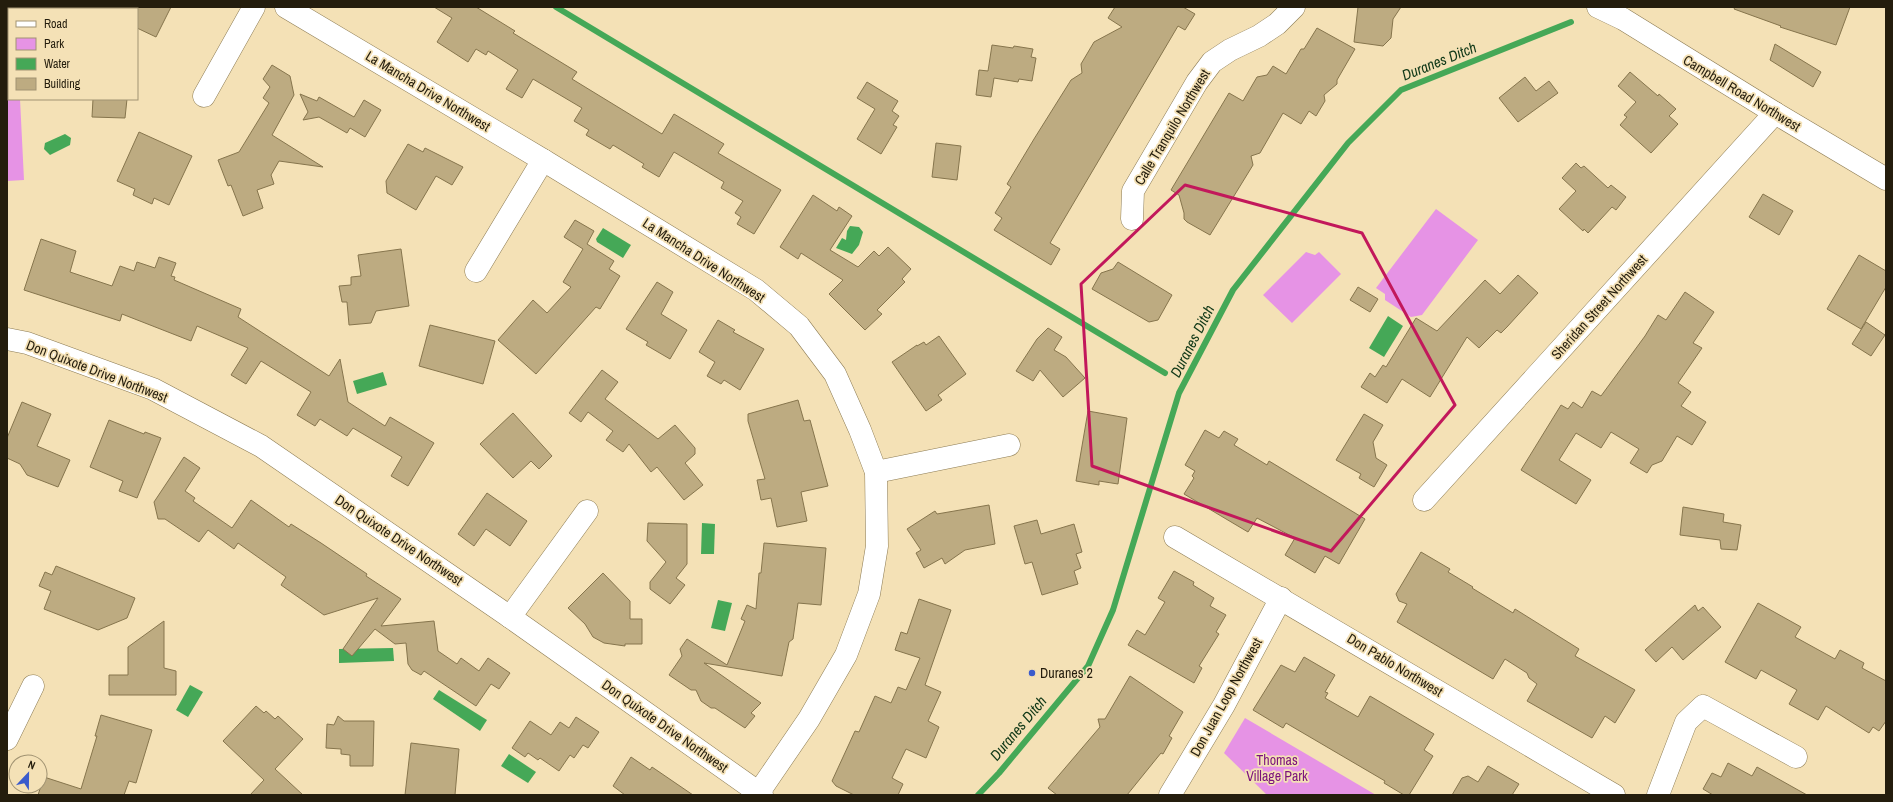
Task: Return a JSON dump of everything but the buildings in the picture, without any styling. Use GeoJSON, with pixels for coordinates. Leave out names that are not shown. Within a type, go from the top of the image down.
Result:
{"type":"FeatureCollection","features":[{"type":"Feature","properties":{"kind":"street"},"geometry":{"type":"LineString","coordinates":[[204,96],[254,7]]}},
{"type":"Feature","properties":{"kind":"street","name":"La Mancha Drive Northwest"},"geometry":{"type":"LineString","coordinates":[[286,7],[543,160],[756,290],[799,326],[835,374],[860,430],[876,472],[877,546],[869,594],[846,655],[809,719],[760,794]]}},
{"type":"Feature","properties":{"kind":"street","name":"Calle Tranquilo Northwest"},"geometry":{"type":"LineString","coordinates":[[1132,219],[1132,191],[1197,82],[1212,62],[1230,50],[1259,36],[1277,24],[1294,7]]}},
{"type":"Feature","properties":{"kind":"street","name":"Campbell Road Northwest"},"geometry":{"type":"LineString","coordinates":[[1598,7],[1622,19],[1886,179]]}},
{"type":"Feature","properties":{"kind":"street","name":"Sheridan Street Northwest"},"geometry":{"type":"LineString","coordinates":[[1424,500],[1775,113]]}},
{"type":"Feature","properties":{"kind":"street"},"geometry":{"type":"LineString","coordinates":[[476,271],[543,160]]}},
{"type":"Feature","properties":{"kind":"street","name":"Don Quixote Drive Northwest"},"geometry":{"type":"LineString","coordinates":[[7,338],[27,343],[153,389],[261,446],[510,616],[760,794]]}},
{"type":"Feature","properties":{"kind":"street"},"geometry":{"type":"LineString","coordinates":[[876,472],[1009,445]]}},
{"type":"Feature","properties":{"kind":"street"},"geometry":{"type":"LineString","coordinates":[[510,616],[587,511]]}},
{"type":"Feature","properties":{"kind":"street","name":"Don Pablo Northwest"},"geometry":{"type":"LineString","coordinates":[[1175,537],[1614,795]]}},
{"type":"Feature","properties":{"kind":"street","name":"Don Juan Loop Northwest"},"geometry":{"type":"LineString","coordinates":[[1170,795],[1224,705],[1281,598]]}},
{"type":"Feature","properties":{"kind":"street"},"geometry":{"type":"LineString","coordinates":[[7,739],[33,686]]}},
{"type":"Feature","properties":{"kind":"street"},"geometry":{"type":"LineString","coordinates":[[1658,795],[1686,722],[1703,706],[1796,758]]}},
{"type":"Feature","properties":{"kind":"highlighted area"},"geometry":{"type":"Polygon","coordinates":[[[1185,185],[1362,233],[1455,405],[1331,551],[1092,466],[1081,284],[1185,185]]]}},
{"type":"Feature","properties":{"kind":"green space"},"geometry":{"type":"Polygon","coordinates":[[[8,75],[8,100],[20,100],[24,180],[7,181],[8,75]]]}},
{"type":"Feature","properties":{"kind":"green space"},"geometry":{"type":"Polygon","coordinates":[[[1436,209],[1478,240],[1422,315],[1411,317],[1385,300],[1385,294],[1376,288],[1436,209]]]}},
{"type":"Feature","properties":{"kind":"green space"},"geometry":{"type":"Polygon","coordinates":[[[1306,252],[1315,255],[1319,252],[1341,274],[1292,323],[1263,295],[1306,252]]]}},
{"type":"Feature","properties":{"kind":"green space","name":"Thomas Village Park"},"geometry":{"type":"Polygon","coordinates":[[[1245,718],[1376,795],[1267,795],[1224,753],[1245,718]]]}},
{"type":"Feature","properties":{"kind":"water"},"geometry":{"type":"Polygon","coordinates":[[[65,134],[71,138],[70,145],[50,155],[44,149],[45,143],[65,134]]]}},
{"type":"Feature","properties":{"kind":"water"},"geometry":{"type":"Polygon","coordinates":[[[850,226],[859,227],[863,232],[859,245],[852,254],[836,248],[842,238],[846,240],[847,231],[850,226]]]}},
{"type":"Feature","properties":{"kind":"water"},"geometry":{"type":"Polygon","coordinates":[[[603,228],[631,245],[623,258],[597,242],[596,239],[603,228]]]}},
{"type":"Feature","properties":{"kind":"water"},"geometry":{"type":"Polygon","coordinates":[[[1388,316],[1403,326],[1384,357],[1369,348],[1388,316]]]}},
{"type":"Feature","properties":{"kind":"water"},"geometry":{"type":"Polygon","coordinates":[[[383,372],[387,385],[357,394],[353,381],[383,372]]]}},
{"type":"Feature","properties":{"kind":"water"},"geometry":{"type":"Polygon","coordinates":[[[702,523],[715,524],[714,554],[701,554],[702,523]]]}},
{"type":"Feature","properties":{"kind":"water"},"geometry":{"type":"Polygon","coordinates":[[[718,600],[732,603],[725,631],[711,628],[718,600]]]}},
{"type":"Feature","properties":{"kind":"water"},"geometry":{"type":"Polygon","coordinates":[[[393,648],[394,661],[339,663],[339,649],[393,648]]]}},
{"type":"Feature","properties":{"kind":"water"},"geometry":{"type":"Polygon","coordinates":[[[190,685],[203,692],[188,717],[176,710],[190,685]]]}},
{"type":"Feature","properties":{"kind":"water"},"geometry":{"type":"Polygon","coordinates":[[[439,690],[487,720],[480,731],[433,699],[439,690]]]}},
{"type":"Feature","properties":{"kind":"water"},"geometry":{"type":"Polygon","coordinates":[[[509,754],[536,772],[528,783],[501,766],[509,754]]]}},
{"type":"Feature","properties":{"kind":"waterway"},"geometry":{"type":"LineString","coordinates":[[556,7],[1165,373]]}},
{"type":"Feature","properties":{"kind":"waterway","name":"Duranes Ditch"},"geometry":{"type":"LineString","coordinates":[[978,795],[999,773],[1088,666],[1113,610],[1179,393],[1233,290],[1348,143],[1401,90],[1571,22]]}},
{"type":"Feature","properties":{"kind":"place","name":"Duranes 2"},"geometry":{"type":"Point","coordinates":[1032,673]}}]}
